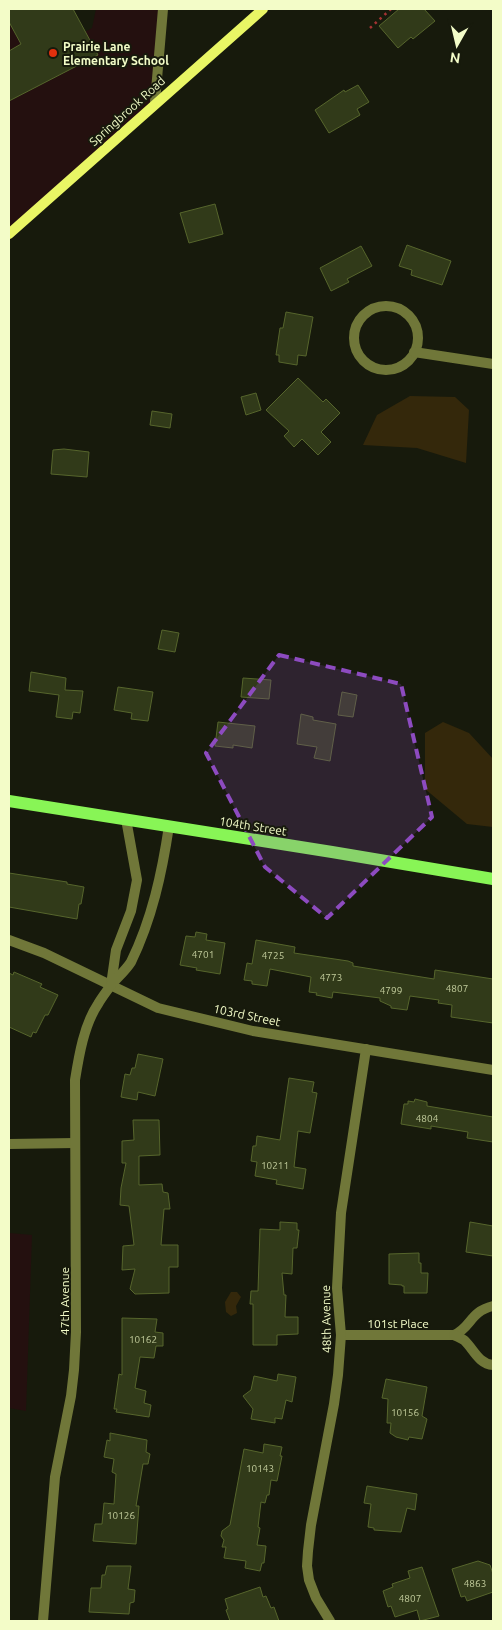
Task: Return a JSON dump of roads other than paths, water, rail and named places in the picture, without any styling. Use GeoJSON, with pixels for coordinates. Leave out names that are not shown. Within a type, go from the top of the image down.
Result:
{"type":"FeatureCollection","features":[{"type":"Feature","properties":{"kind":"main road","name":"104th Street"},"geometry":{"type":"LineString","coordinates":[[9,801],[493,879]]}},
{"type":"Feature","properties":{"kind":"street"},"geometry":{"type":"LineString","coordinates":[[155,102],[163,9]]}},
{"type":"Feature","properties":{"kind":"street","name":"Springbrook Road"},"geometry":{"type":"LineString","coordinates":[[9,234],[155,102],[263,9]]}},
{"type":"Feature","properties":{"kind":"street"},"geometry":{"type":"LineString","coordinates":[[379,306],[399,309],[414,322],[417,332],[414,352],[408,361],[399,367],[388,370],[377,369],[368,364],[355,347],[356,325],[369,310],[379,306]]}},
{"type":"Feature","properties":{"kind":"street"},"geometry":{"type":"LineString","coordinates":[[414,352],[493,364]]}},
{"type":"Feature","properties":{"kind":"street"},"geometry":{"type":"LineString","coordinates":[[111,986],[116,950],[131,911],[137,880],[126,819]]}},
{"type":"Feature","properties":{"kind":"street","name":"47th Avenue"},"geometry":{"type":"LineString","coordinates":[[43,1621],[55,1477],[74,1370],[76,1332],[75,1080],[78,1060],[86,1031],[96,1006],[129,964],[143,933],[163,863],[169,826]]}},
{"type":"Feature","properties":{"kind":"street","name":"103rd Street"},"geometry":{"type":"LineString","coordinates":[[9,940],[44,953],[158,1008],[253,1031],[493,1070]]}},
{"type":"Feature","properties":{"kind":"street","name":"48th Avenue"},"geometry":{"type":"LineString","coordinates":[[327,1618],[309,1580],[307,1566],[308,1551],[311,1525],[334,1404],[341,1335],[337,1288],[341,1213],[366,1050]]}},
{"type":"Feature","properties":{"kind":"street"},"geometry":{"type":"LineString","coordinates":[[9,1144],[75,1143]]}},
{"type":"Feature","properties":{"kind":"street"},"geometry":{"type":"LineString","coordinates":[[454,1335],[463,1331],[472,1316],[493,1306]]}},
{"type":"Feature","properties":{"kind":"street","name":"101st Place"},"geometry":{"type":"LineString","coordinates":[[341,1335],[454,1335]]}},
{"type":"Feature","properties":{"kind":"street"},"geometry":{"type":"LineString","coordinates":[[454,1335],[465,1341],[479,1358],[489,1365],[493,1365]]}},
{"type":"Feature","properties":{"kind":"place","name":"Prairie Lane Elementary School"},"geometry":{"type":"Point","coordinates":[53,53]}}]}
